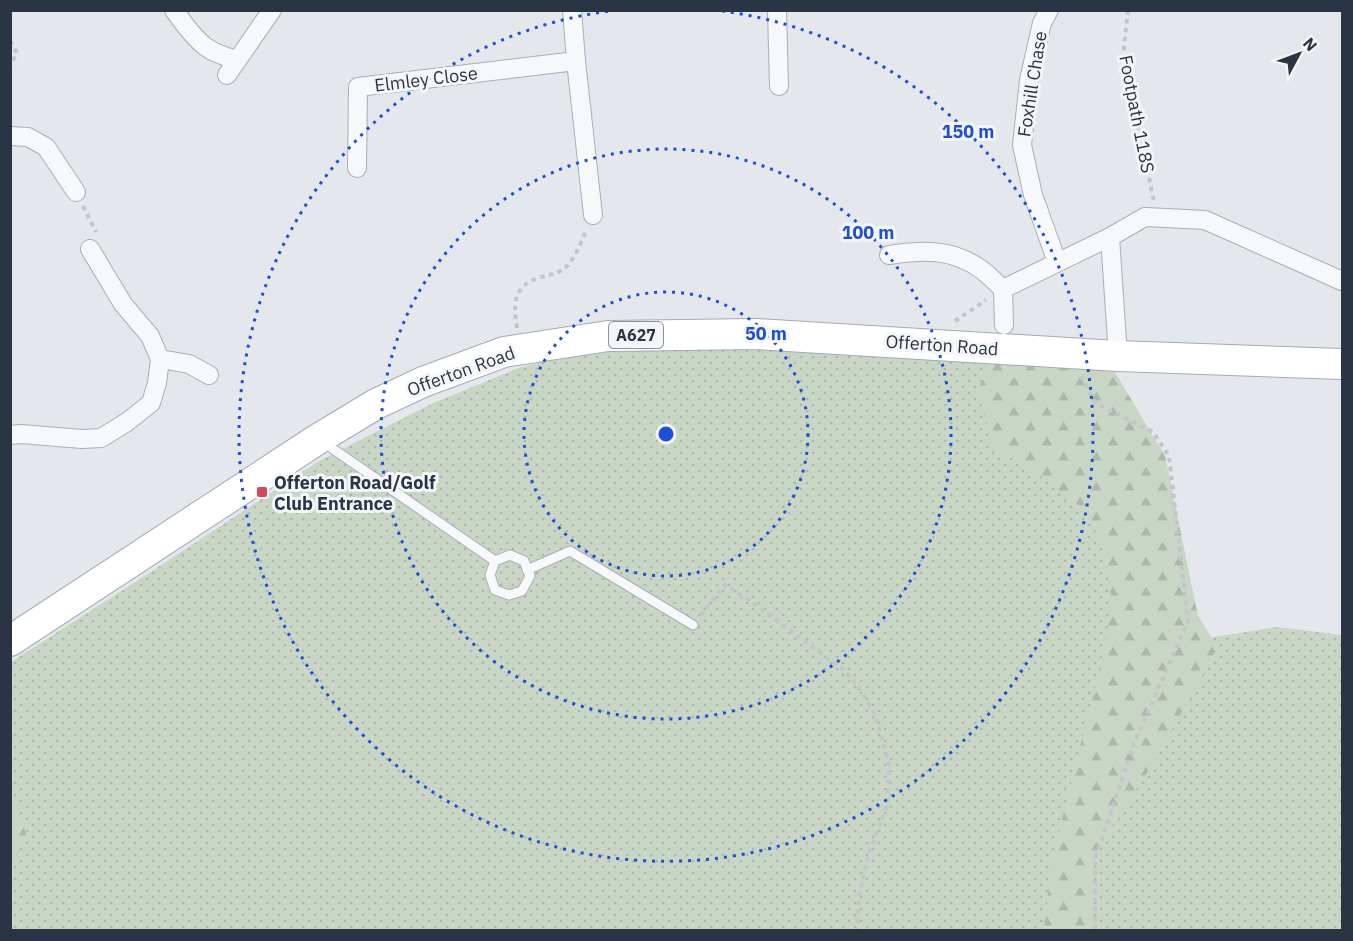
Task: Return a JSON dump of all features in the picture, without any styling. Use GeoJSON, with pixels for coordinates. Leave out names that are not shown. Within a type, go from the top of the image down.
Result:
{"type":"FeatureCollection","features":[{"type":"Feature","properties":{"kind":"main road","name":"Offerton Road"},"geometry":{"type":"LineString","coordinates":[[10,641],[318,439],[376,404],[423,382],[504,352],[608,336],[756,334],[1118,356],[1342,364]]}},
{"type":"Feature","properties":{"kind":"street"},"geometry":{"type":"LineString","coordinates":[[174,10],[184,25],[206,48],[220,55],[232,68],[272,10]]}},
{"type":"Feature","properties":{"kind":"street"},"geometry":{"type":"LineString","coordinates":[[572,10],[593,215]]}},
{"type":"Feature","properties":{"kind":"street"},"geometry":{"type":"LineString","coordinates":[[777,10],[779,86]]}},
{"type":"Feature","properties":{"kind":"street","name":"Foxhill Chase"},"geometry":{"type":"LineString","coordinates":[[1049,10],[1042,23],[1029,80],[1022,145],[1033,195],[1057,262]]}},
{"type":"Feature","properties":{"kind":"street","name":"Elmley Close"},"geometry":{"type":"LineString","coordinates":[[357,168],[358,87],[576,61]]}},
{"type":"Feature","properties":{"kind":"street"},"geometry":{"type":"LineString","coordinates":[[10,136],[28,137],[46,147],[76,192]]}},
{"type":"Feature","properties":{"kind":"street"},"geometry":{"type":"LineString","coordinates":[[1003,289],[1110,237],[1145,217],[1205,220],[1342,281]]}},
{"type":"Feature","properties":{"kind":"street"},"geometry":{"type":"LineString","coordinates":[[1110,237],[1118,356]]}},
{"type":"Feature","properties":{"kind":"street"},"geometry":{"type":"LineString","coordinates":[[10,435],[101,438],[127,422],[151,403],[157,383],[159,359],[150,336],[123,304],[90,249]]}},
{"type":"Feature","properties":{"kind":"street"},"geometry":{"type":"LineString","coordinates":[[889,255],[919,251],[952,254],[981,269],[1003,289],[1004,326]]}},
{"type":"Feature","properties":{"kind":"street"},"geometry":{"type":"LineString","coordinates":[[159,359],[189,364],[209,375]]}},
{"type":"Feature","properties":{"kind":"lane"},"geometry":{"type":"LineString","coordinates":[[318,439],[495,561]]}},
{"type":"Feature","properties":{"kind":"lane"},"geometry":{"type":"LineString","coordinates":[[527,570],[570,550],[693,625]]}},
{"type":"Feature","properties":{"kind":"lane"},"geometry":{"type":"LineString","coordinates":[[510,555],[524,561],[530,576],[522,591],[509,595],[495,590],[490,575],[495,561],[510,555]]}},
{"type":"Feature","properties":{"kind":"path","name":"Footpath 118S"},"geometry":{"type":"LineString","coordinates":[[1128,10],[1123,57],[1158,218]]}},
{"type":"Feature","properties":{"kind":"path"},"geometry":{"type":"LineString","coordinates":[[10,41],[17,53],[10,66]]}},
{"type":"Feature","properties":{"kind":"path"},"geometry":{"type":"LineString","coordinates":[[76,192],[97,234],[90,249]]}},
{"type":"Feature","properties":{"kind":"path"},"geometry":{"type":"LineString","coordinates":[[521,349],[514,314],[515,298],[525,285],[538,278],[554,275],[568,264],[593,215]]}},
{"type":"Feature","properties":{"kind":"path"},"geometry":{"type":"LineString","coordinates":[[922,344],[1003,289]]}},
{"type":"Feature","properties":{"kind":"path"},"geometry":{"type":"LineString","coordinates":[[1069,353],[1095,403],[1153,432],[1169,456],[1188,621],[1135,741],[1095,860],[1095,930]]}},
{"type":"Feature","properties":{"kind":"path"},"geometry":{"type":"LineString","coordinates":[[693,625],[725,585],[747,598],[844,670],[862,692],[875,714],[889,765],[888,804],[867,856],[859,895],[857,930]]}},
{"type":"Feature","properties":{"kind":"green space"},"geometry":{"type":"Polygon","coordinates":[[[613,346],[880,352],[992,360],[1165,456],[1202,639],[1277,627],[1342,635],[1342,930],[11,930],[11,662],[319,461],[431,404],[521,367],[613,346]]]}},
{"type":"Feature","properties":{"kind":"green space"},"geometry":{"type":"Polygon","coordinates":[[[992,360],[1113,369],[1165,456],[1198,616],[1217,648],[1154,762],[1092,858],[1091,930],[1044,930],[1044,927],[1052,860],[1107,637],[1112,601],[1103,547],[1087,512],[1044,478],[993,447],[978,389],[992,360]]]}},
{"type":"Feature","properties":{"kind":"green space"},"geometry":{"type":"Polygon","coordinates":[[[10,785],[26,834],[11,866],[10,866],[10,785]]]}},
{"type":"Feature","properties":{"kind":"place","name":"Offerton Road/Golf Club Entrance"},"geometry":{"type":"Point","coordinates":[262,492]}}]}
